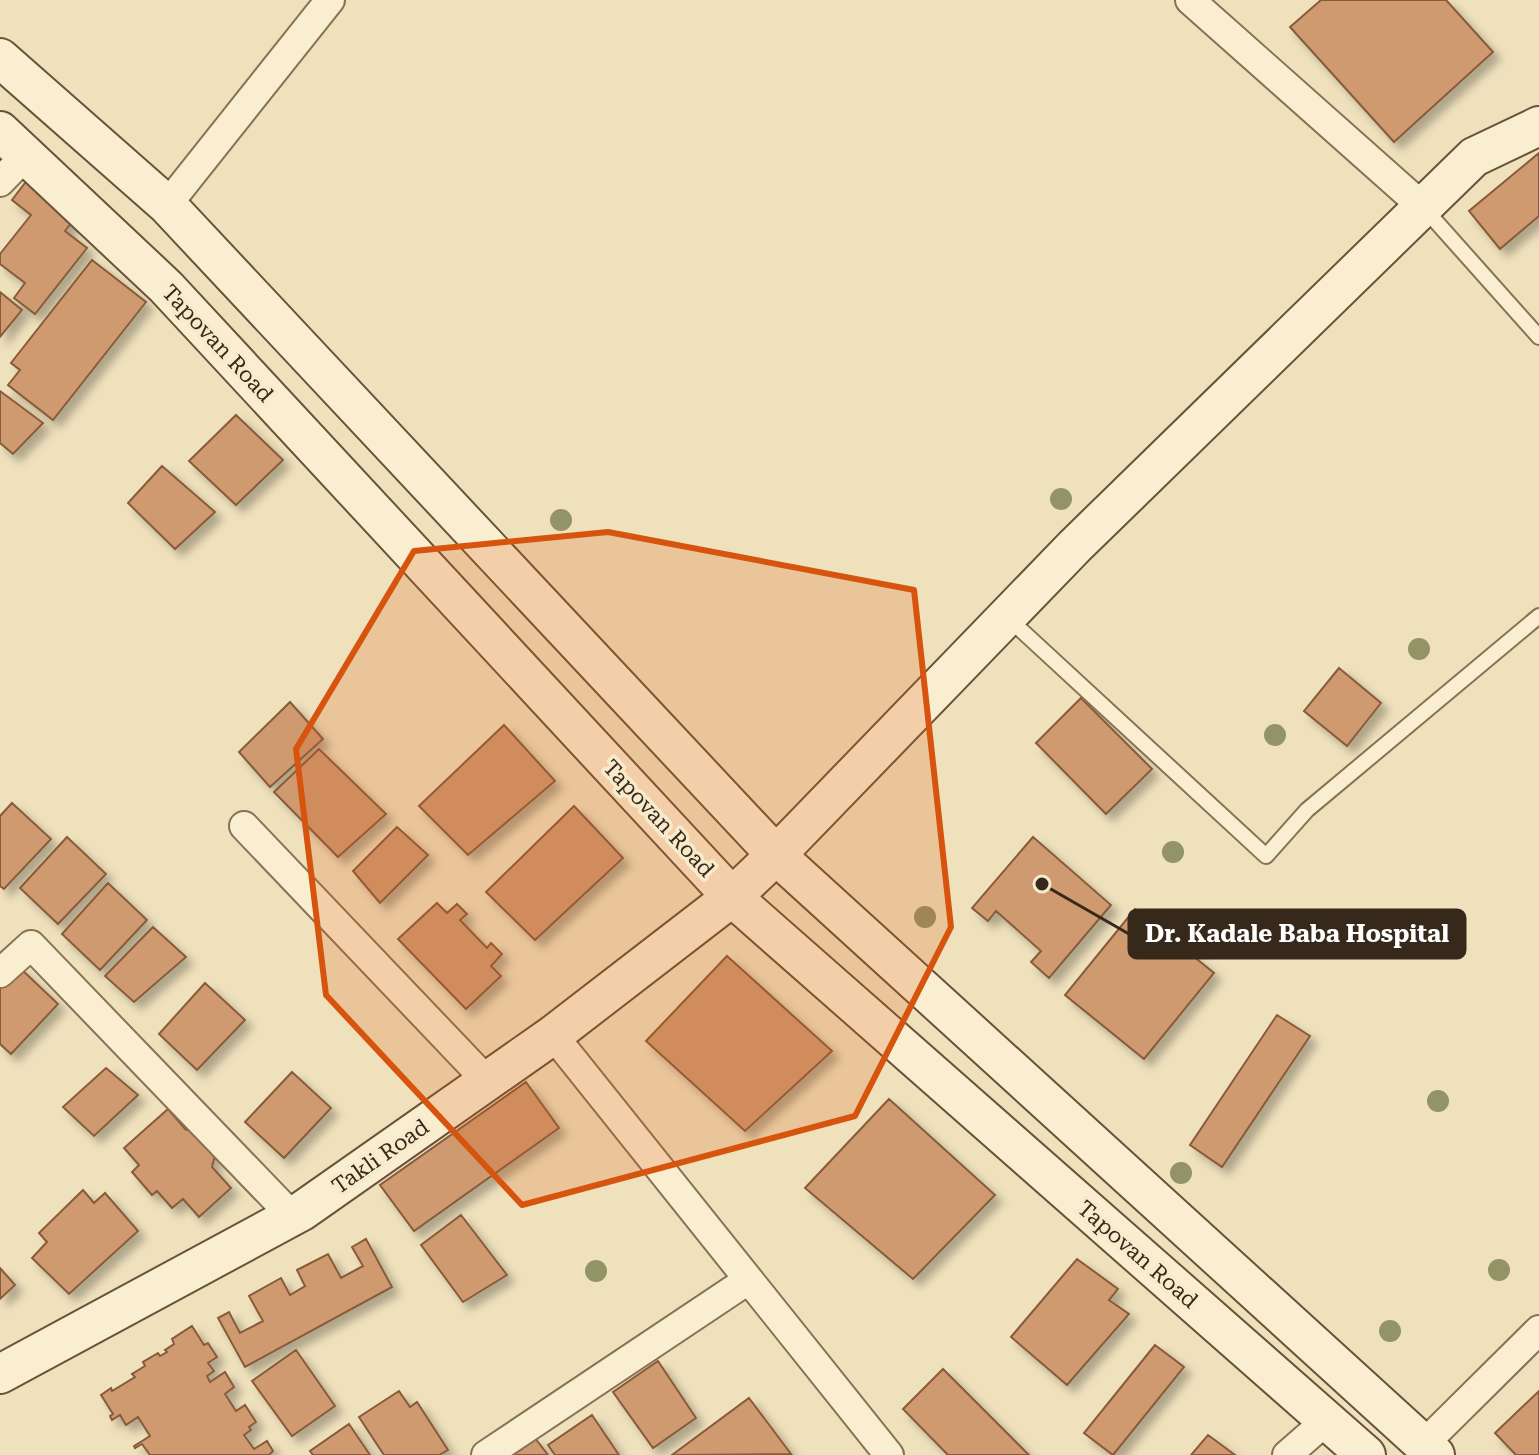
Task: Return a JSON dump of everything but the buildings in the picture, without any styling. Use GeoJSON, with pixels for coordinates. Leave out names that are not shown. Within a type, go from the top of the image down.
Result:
{"type":"FeatureCollection","features":[{"type":"Feature","properties":{"kind":"main road"},"geometry":{"type":"LineString","coordinates":[[0,58],[167,205],[776,855],[1429,1450]]}},
{"type":"Feature","properties":{"kind":"main road","name":"Takli Road"},"geometry":{"type":"LineString","coordinates":[[0,1374],[292,1216],[553,1035],[732,897],[1008,618],[1075,546],[1474,157],[1539,126]]}},
{"type":"Feature","properties":{"kind":"main road","name":"Tapovan Road"},"geometry":{"type":"LineString","coordinates":[[14,143],[166,287],[732,897],[1366,1455]]}},
{"type":"Feature","properties":{"kind":"street"},"geometry":{"type":"LineString","coordinates":[[167,205],[330,0]]}},
{"type":"Feature","properties":{"kind":"street"},"geometry":{"type":"LineString","coordinates":[[1190,0],[1423,207]]}},
{"type":"Feature","properties":{"kind":"street"},"geometry":{"type":"LineString","coordinates":[[0,182],[14,143]]}},
{"type":"Feature","properties":{"kind":"street"},"geometry":{"type":"LineString","coordinates":[[244,826],[487,1081]]}},
{"type":"Feature","properties":{"kind":"street"},"geometry":{"type":"LineString","coordinates":[[0,973],[31,945],[292,1216]]}},
{"type":"Feature","properties":{"kind":"street"},"geometry":{"type":"LineString","coordinates":[[553,1035],[889,1455]]}},
{"type":"Feature","properties":{"kind":"street"},"geometry":{"type":"LineString","coordinates":[[486,1455],[748,1280]]}},
{"type":"Feature","properties":{"kind":"street"},"geometry":{"type":"LineString","coordinates":[[1429,1450],[1539,1330]]}},
{"type":"Feature","properties":{"kind":"street"},"geometry":{"type":"LineString","coordinates":[[1287,1455],[1327,1420]]}},
{"type":"Feature","properties":{"kind":"lane"},"geometry":{"type":"LineString","coordinates":[[1423,207],[1539,337]]}},
{"type":"Feature","properties":{"kind":"lane"},"geometry":{"type":"LineString","coordinates":[[1008,618],[1266,856],[1307,810],[1539,616]]}},
{"type":"Feature","properties":{"kind":"highlighted area"},"geometry":{"type":"Polygon","coordinates":[[[608,532],[914,590],[951,927],[855,1116],[522,1205],[326,995],[296,749],[414,551],[608,532]]]}},
{"type":"Feature","properties":{"kind":"place","name":"Dr. Kadale Baba Hospital"},"geometry":{"type":"Point","coordinates":[1042,884]}}]}
